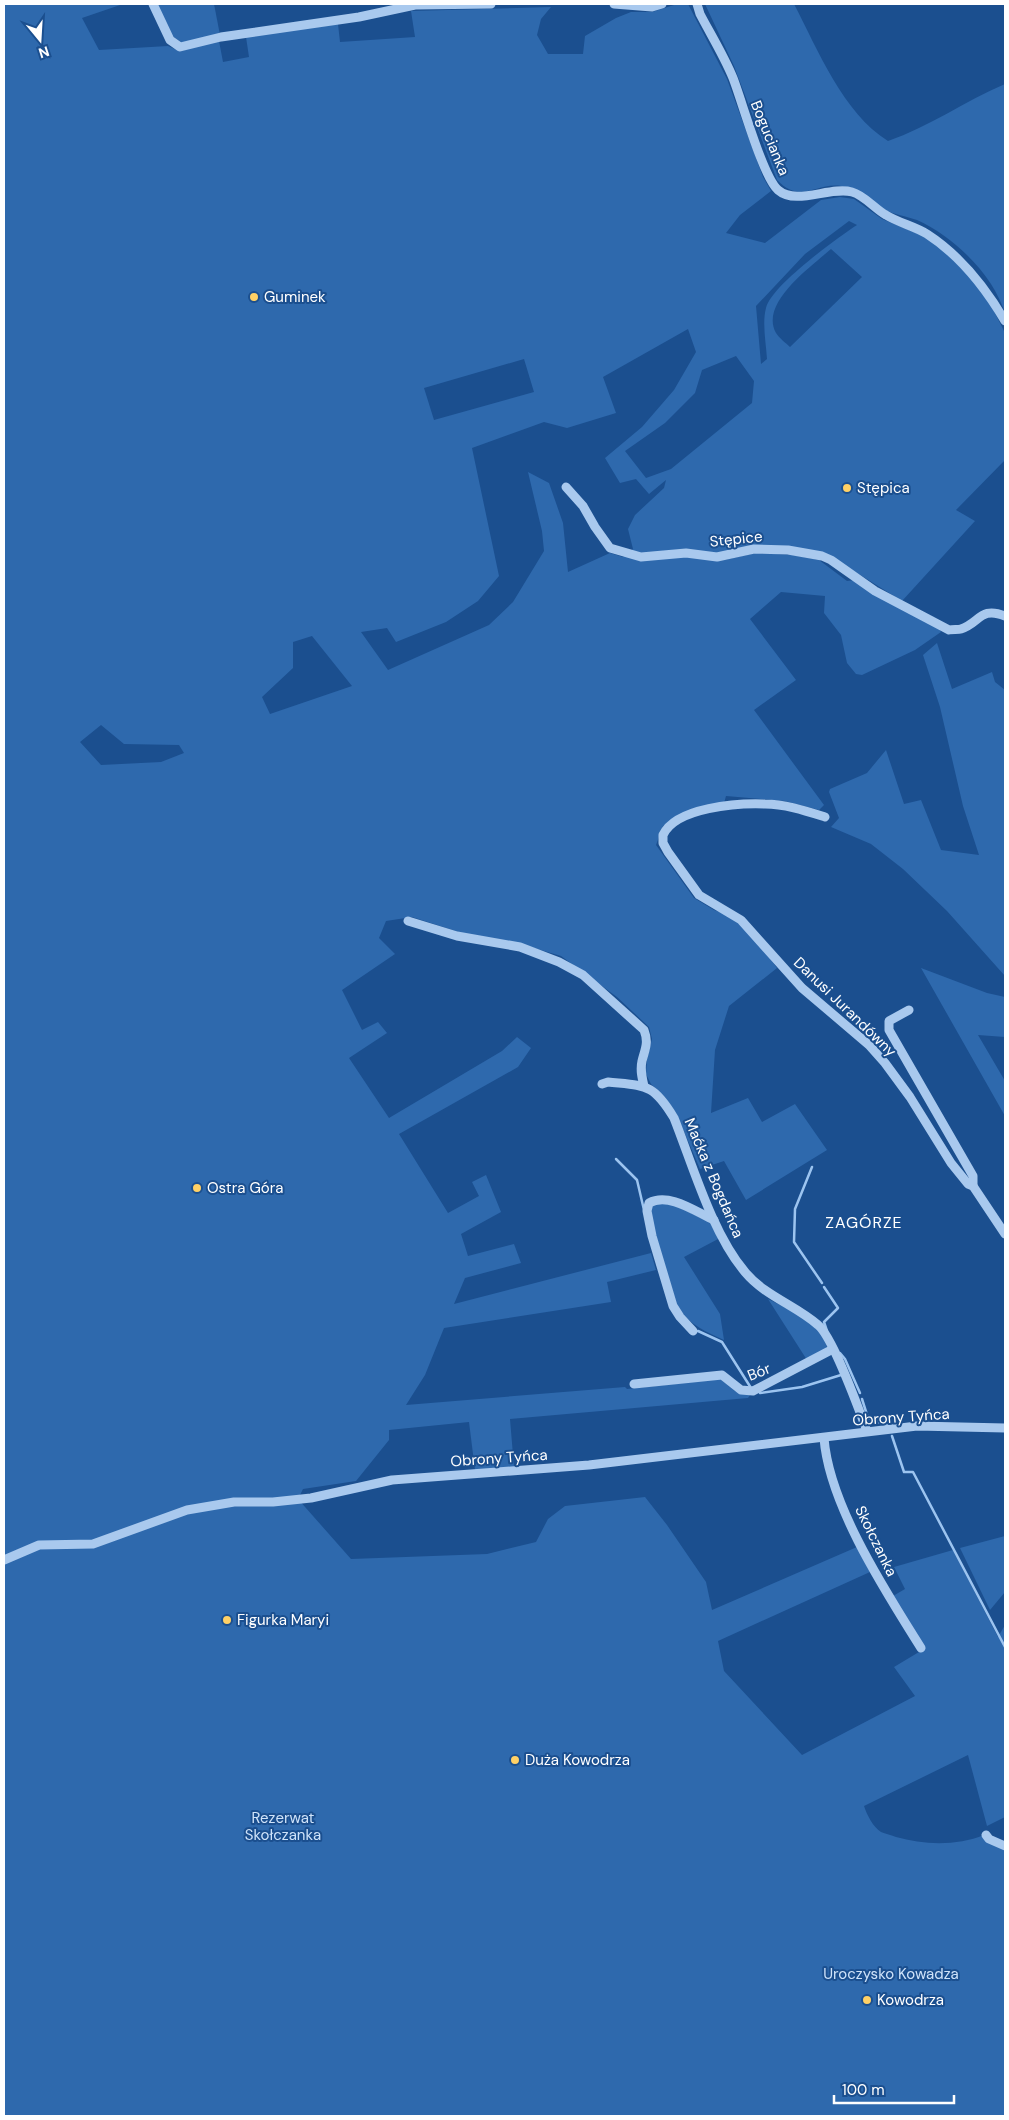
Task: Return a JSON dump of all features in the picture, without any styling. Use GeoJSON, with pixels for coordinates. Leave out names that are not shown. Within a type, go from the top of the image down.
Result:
{"type":"FeatureCollection","features":[{"type":"Feature","properties":{"kind":"street"},"geometry":{"type":"LineString","coordinates":[[153,4],[170,40],[180,47],[221,37],[349,18],[415,5],[491,4]]}},
{"type":"Feature","properties":{"kind":"street"},"geometry":{"type":"LineString","coordinates":[[614,4],[652,7],[662,4]]}},
{"type":"Feature","properties":{"kind":"street","name":"Bogucianka"},"geometry":{"type":"LineString","coordinates":[[697,4],[700,14],[732,76],[765,168],[778,191],[796,196],[837,191],[853,192],[893,219],[928,234],[968,268],[988,292],[1005,320]]}},
{"type":"Feature","properties":{"kind":"street","name":"Stępice"},"geometry":{"type":"LineString","coordinates":[[566,486],[583,506],[610,548],[632,555],[641,557],[686,553],[717,557],[754,549],[788,550],[822,556],[831,560],[875,591],[949,630],[962,629],[986,614],[998,613],[1005,616]]}},
{"type":"Feature","properties":{"kind":"street","name":"Danusi Jurandówny"},"geometry":{"type":"LineString","coordinates":[[825,816],[766,804],[707,808],[672,824],[663,835],[663,843],[699,895],[741,920],[802,988],[869,1045],[885,1062],[910,1097],[951,1163],[968,1184],[974,1186],[1005,1234]]}},
{"type":"Feature","properties":{"kind":"street"},"geometry":{"type":"LineString","coordinates":[[408,920],[458,936],[520,947],[559,962],[584,975],[644,1030],[647,1037],[647,1049],[642,1062],[641,1073],[644,1086],[608,1082],[602,1084]]}},
{"type":"Feature","properties":{"kind":"street"},"geometry":{"type":"LineString","coordinates":[[909,1010],[889,1021],[888,1030],[973,1176],[974,1186]]}},
{"type":"Feature","properties":{"kind":"street","name":"Maćka z Bogdańca"},"geometry":{"type":"LineString","coordinates":[[644,1086],[659,1096],[674,1118],[714,1220],[745,1272],[758,1286],[820,1326],[833,1349],[851,1389],[867,1431]]}},
{"type":"Feature","properties":{"kind":"street"},"geometry":{"type":"LineString","coordinates":[[694,1331],[680,1317],[673,1306],[656,1252],[647,1210],[649,1203],[668,1199],[714,1220]]}},
{"type":"Feature","properties":{"kind":"street","name":"Bór"},"geometry":{"type":"LineString","coordinates":[[634,1384],[722,1376],[741,1390],[753,1391],[833,1349]]}},
{"type":"Feature","properties":{"kind":"street","name":"Obrony Tyńca"},"geometry":{"type":"LineString","coordinates":[[4,1560],[39,1544],[93,1544],[172,1515],[234,1502],[274,1502],[311,1498],[392,1480],[589,1465],[824,1438],[867,1431],[937,1426],[1005,1428]]}},
{"type":"Feature","properties":{"kind":"street","name":"Skołczanka"},"geometry":{"type":"LineString","coordinates":[[824,1438],[831,1474],[849,1520],[890,1599],[921,1648]]}},
{"type":"Feature","properties":{"kind":"street"},"geometry":{"type":"LineString","coordinates":[[986,1835],[996,1843],[1005,1846]]}},
{"type":"Feature","properties":{"kind":"green space"},"geometry":{"type":"Polygon","coordinates":[[[4,4],[123,4],[82,18],[99,50],[168,46],[177,50],[219,41],[223,62],[249,57],[246,37],[338,24],[340,42],[415,37],[411,11],[551,7],[541,19],[537,35],[548,54],[583,54],[585,36],[616,18],[631,12],[652,12],[674,5],[688,4],[727,79],[763,177],[771,191],[740,215],[726,233],[765,243],[821,200],[840,197],[854,199],[882,219],[933,240],[984,291],[1005,333],[1005,460],[956,510],[975,521],[902,601],[833,558],[785,546],[717,556],[724,560],[756,553],[793,555],[819,560],[847,581],[855,580],[938,627],[941,632],[915,650],[862,675],[856,674],[847,663],[841,635],[824,613],[825,596],[781,592],[750,619],[796,680],[754,710],[824,805],[819,810],[785,801],[726,796],[724,803],[697,809],[663,826],[656,845],[694,898],[714,910],[741,920],[777,968],[729,1006],[715,1050],[711,1113],[748,1098],[762,1122],[795,1104],[827,1150],[746,1200],[724,1161],[700,1169],[676,1113],[665,1097],[651,1084],[646,1074],[647,1059],[652,1039],[649,1027],[617,997],[561,956],[517,943],[462,933],[412,917],[386,921],[379,938],[395,954],[342,990],[362,1030],[378,1022],[387,1033],[349,1058],[389,1118],[502,1051],[517,1037],[531,1048],[518,1067],[399,1134],[448,1213],[479,1196],[472,1182],[486,1175],[501,1212],[461,1234],[468,1256],[514,1244],[521,1263],[465,1278],[454,1304],[651,1253],[656,1270],[607,1282],[611,1302],[444,1328],[425,1375],[406,1405],[625,1387],[627,1389],[720,1379],[735,1391],[750,1395],[748,1398],[510,1419],[514,1467],[475,1470],[469,1422],[389,1430],[389,1440],[356,1481],[303,1489],[298,1499],[351,1559],[487,1554],[536,1542],[548,1519],[565,1506],[645,1497],[667,1525],[706,1582],[712,1610],[857,1547],[870,1572],[718,1641],[724,1671],[802,1755],[915,1696],[894,1667],[924,1649],[893,1596],[905,1589],[894,1567],[953,1550],[998,1637],[1005,1625],[1005,1817],[987,1826],[968,1755],[864,1806],[878,1830],[896,1837],[918,1842],[952,1843],[984,1835],[1005,1848],[1005,2116],[4,2116],[4,4]],[[849,221],[805,254],[756,306],[761,364],[767,359],[764,320],[766,308],[771,299],[792,275],[835,240],[857,225],[849,221]],[[831,249],[801,275],[781,298],[775,310],[773,321],[776,333],[790,347],[862,277],[831,249]],[[688,329],[603,377],[616,413],[567,428],[544,422],[472,448],[499,576],[478,601],[446,622],[396,642],[387,628],[361,632],[388,670],[489,625],[513,602],[544,551],[542,531],[528,472],[549,483],[563,523],[568,572],[610,553],[623,557],[633,549],[628,529],[635,515],[664,488],[666,480],[649,494],[636,479],[620,483],[605,458],[642,427],[674,390],[696,352],[688,329]],[[736,356],[702,370],[695,393],[665,423],[625,451],[646,478],[671,469],[752,403],[754,381],[736,356]],[[524,359],[424,388],[434,420],[534,392],[524,359]],[[312,636],[293,642],[293,668],[262,697],[270,714],[352,686],[312,636]],[[101,725],[80,742],[101,765],[161,762],[184,753],[179,745],[124,744],[101,725]]]}},
{"type":"Feature","properties":{"kind":"green space"},"geometry":{"type":"Polygon","coordinates":[[[157,4],[214,4],[220,35],[184,44],[172,36],[157,4]]]}},
{"type":"Feature","properties":{"kind":"green space"},"geometry":{"type":"Polygon","coordinates":[[[705,4],[794,4],[822,60],[845,97],[872,129],[888,141],[918,129],[1005,84],[1005,312],[993,287],[984,274],[959,247],[928,225],[888,211],[859,192],[841,186],[824,187],[801,192],[786,187],[777,180],[734,66],[705,4]]]}},
{"type":"Feature","properties":{"kind":"green space"},"geometry":{"type":"Polygon","coordinates":[[[937,643],[952,689],[992,672],[995,682],[1005,690],[1005,976],[947,911],[903,869],[871,844],[831,827],[839,818],[829,792],[830,789],[867,773],[886,750],[904,804],[921,800],[941,850],[979,855],[963,806],[940,707],[923,655],[937,643]]]}},
{"type":"Feature","properties":{"kind":"green space"},"geometry":{"type":"Polygon","coordinates":[[[921,968],[987,993],[1005,997],[1005,1037],[978,1035],[1005,1081],[1005,1116],[921,968]]]}},
{"type":"Feature","properties":{"kind":"green space"},"geometry":{"type":"Polygon","coordinates":[[[667,1202],[710,1222],[720,1238],[684,1257],[720,1314],[724,1340],[694,1324],[678,1309],[651,1219],[651,1206],[667,1202]]]}},
{"type":"Feature","properties":{"kind":"green space"},"geometry":{"type":"Polygon","coordinates":[[[768,1299],[803,1317],[818,1330],[827,1347],[821,1354],[807,1360],[768,1299]]]}},
{"type":"Feature","properties":{"kind":"green space"},"geometry":{"type":"Polygon","coordinates":[[[1005,1536],[1005,1592],[990,1610],[960,1548],[1005,1536]]]}},
{"type":"Feature","properties":{"kind":"waterway"},"geometry":{"type":"LineString","coordinates":[[616,1159],[637,1180],[644,1210]]}},
{"type":"Feature","properties":{"kind":"waterway"},"geometry":{"type":"LineString","coordinates":[[812,1167],[795,1209],[794,1242],[822,1283]]}},
{"type":"Feature","properties":{"kind":"waterway"},"geometry":{"type":"LineString","coordinates":[[824,1287],[838,1308],[824,1322],[827,1331]]}},
{"type":"Feature","properties":{"kind":"waterway"},"geometry":{"type":"LineString","coordinates":[[698,1331],[722,1342],[751,1388]]}},
{"type":"Feature","properties":{"kind":"waterway"},"geometry":{"type":"LineString","coordinates":[[840,1353],[845,1359],[860,1393]]}},
{"type":"Feature","properties":{"kind":"waterway"},"geometry":{"type":"LineString","coordinates":[[760,1393],[802,1387],[841,1375]]}},
{"type":"Feature","properties":{"kind":"waterway"},"geometry":{"type":"LineString","coordinates":[[862,1399],[868,1418],[889,1426]]}},
{"type":"Feature","properties":{"kind":"waterway"},"geometry":{"type":"LineString","coordinates":[[892,1436],[904,1472],[913,1472],[1005,1647]]}},
{"type":"Feature","properties":{"kind":"place","name":"Guminek"},"geometry":{"type":"Point","coordinates":[254,297]}},
{"type":"Feature","properties":{"kind":"place","name":"Stępica"},"geometry":{"type":"Point","coordinates":[847,488]}},
{"type":"Feature","properties":{"kind":"place","name":"Ostra Góra"},"geometry":{"type":"Point","coordinates":[197,1188]}},
{"type":"Feature","properties":{"kind":"place","name":"Figurka Maryi"},"geometry":{"type":"Point","coordinates":[227,1620]}},
{"type":"Feature","properties":{"kind":"place","name":"Duża Kowodrza"},"geometry":{"type":"Point","coordinates":[515,1760]}},
{"type":"Feature","properties":{"kind":"place","name":"Kowodrza"},"geometry":{"type":"Point","coordinates":[867,2000]}},
{"type":"Feature","properties":{"kind":"district","name":"ZAGÓRZE"},"geometry":{"type":"Point","coordinates":[864,1222]}},
{"type":"Feature","properties":{"kind":"park label","name":"Rezerwat Skołczanka"},"geometry":{"type":"Point","coordinates":[283,1826]}},
{"type":"Feature","properties":{"kind":"park label","name":"Uroczysko Kowadza"},"geometry":{"type":"Point","coordinates":[891,1974]}}]}
